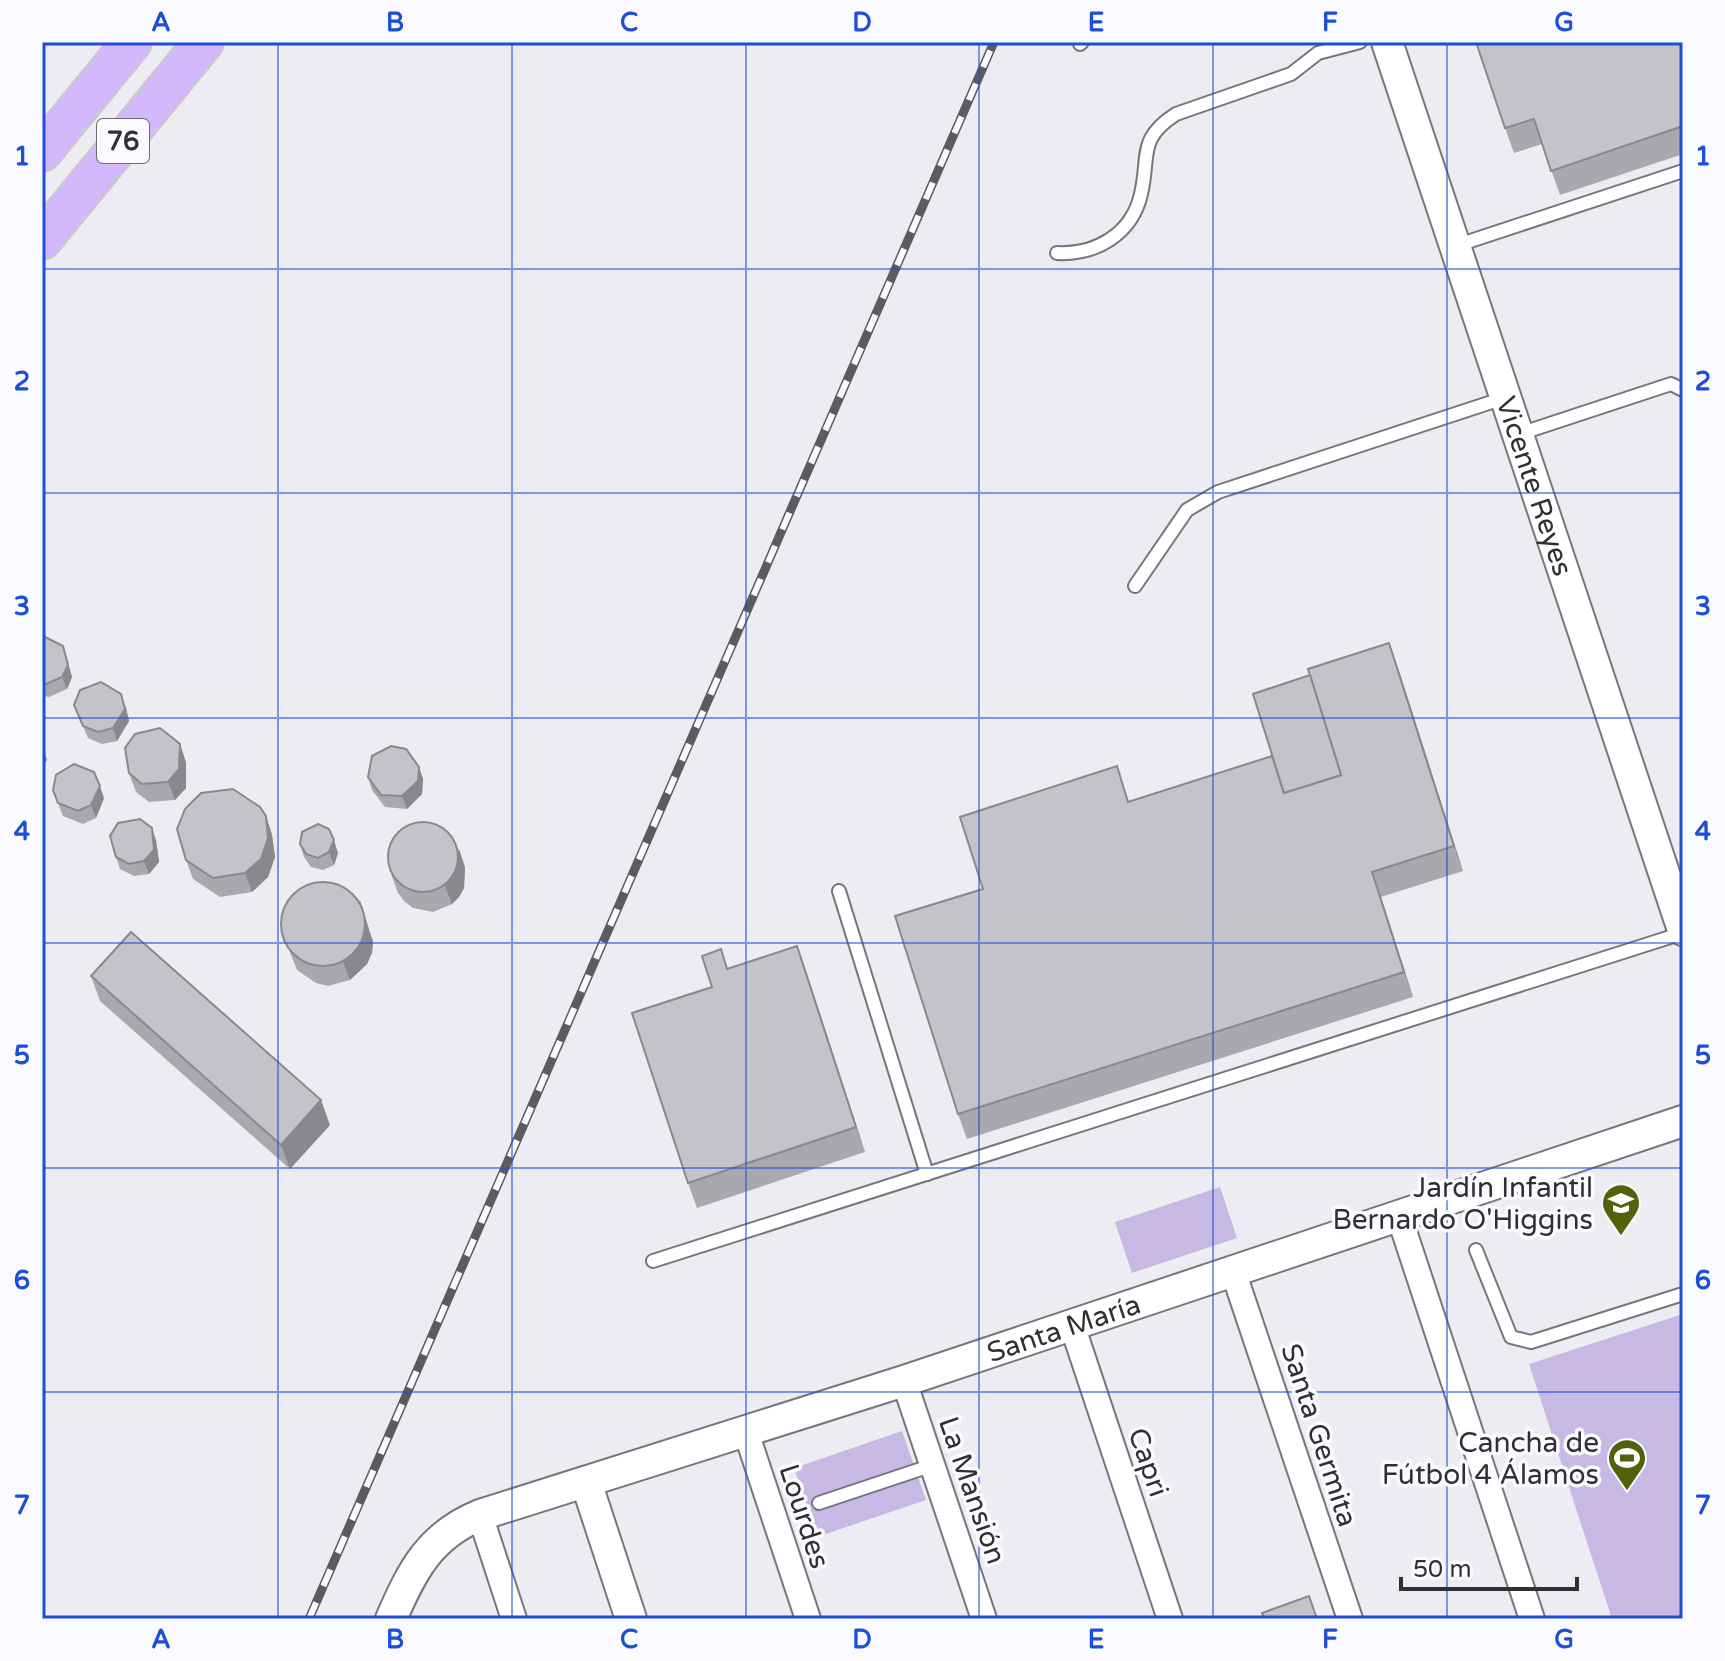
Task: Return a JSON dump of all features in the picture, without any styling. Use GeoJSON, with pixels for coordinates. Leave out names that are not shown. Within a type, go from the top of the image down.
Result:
{"type":"FeatureCollection","features":[{"type":"Feature","properties":{"kind":"main road","name":"76"},"geometry":{"type":"LineString","coordinates":[[42,152],[132,42]]}},
{"type":"Feature","properties":{"kind":"main road","name":"76"},"geometry":{"type":"LineString","coordinates":[[42,240],[204,42]]}},
{"type":"Feature","properties":{"kind":"street","name":"Vicente Reyes"},"geometry":{"type":"LineString","coordinates":[[1387,42],[1683,931]]}},
{"type":"Feature","properties":{"kind":"street","name":"Santa María"},"geometry":{"type":"LineString","coordinates":[[391,1619],[414,1566],[444,1534],[480,1515],[904,1381],[1683,1121]]}},
{"type":"Feature","properties":{"kind":"street"},"geometry":{"type":"LineString","coordinates":[[1399,1216],[1532,1619]]}},
{"type":"Feature","properties":{"kind":"street","name":"Santa Germita"},"geometry":{"type":"LineString","coordinates":[[1233,1271],[1350,1619]]}},
{"type":"Feature","properties":{"kind":"street","name":"Capri"},"geometry":{"type":"LineString","coordinates":[[1072,1325],[1170,1619]]}},
{"type":"Feature","properties":{"kind":"street","name":"La Mansión"},"geometry":{"type":"LineString","coordinates":[[904,1381],[984,1619]]}},
{"type":"Feature","properties":{"kind":"street","name":"Lourdes"},"geometry":{"type":"LineString","coordinates":[[746,1432],[808,1619]]}},
{"type":"Feature","properties":{"kind":"street"},"geometry":{"type":"LineString","coordinates":[[586,1482],[631,1619]]}},
{"type":"Feature","properties":{"kind":"street"},"geometry":{"type":"LineString","coordinates":[[480,1515],[514,1619]]}},
{"type":"Feature","properties":{"kind":"lane"},"geometry":{"type":"LineString","coordinates":[[1057,253],[1073,254],[1104,244],[1128,223],[1141,194],[1144,154],[1154,131],[1164,121],[1291,74],[1318,53],[1360,42]]}},
{"type":"Feature","properties":{"kind":"lane"},"geometry":{"type":"LineString","coordinates":[[1455,246],[1683,171]]}},
{"type":"Feature","properties":{"kind":"lane"},"geometry":{"type":"LineString","coordinates":[[1516,434],[1671,384],[1683,390]]}},
{"type":"Feature","properties":{"kind":"lane"},"geometry":{"type":"LineString","coordinates":[[1135,586],[1187,510],[1218,492],[1504,398]]}},
{"type":"Feature","properties":{"kind":"lane"},"geometry":{"type":"LineString","coordinates":[[839,891],[927,1174]]}},
{"type":"Feature","properties":{"kind":"lane"},"geometry":{"type":"LineString","coordinates":[[653,1261],[1683,931]]}},
{"type":"Feature","properties":{"kind":"lane"},"geometry":{"type":"LineString","coordinates":[[1476,1250],[1511,1337],[1519,1342],[1531,1342],[1683,1294]]}},
{"type":"Feature","properties":{"kind":"lane"},"geometry":{"type":"LineString","coordinates":[[819,1503],[933,1465]]}},
{"type":"Feature","properties":{"kind":"shaded area"},"geometry":{"type":"Polygon","coordinates":[[[1220,1187],[1237,1238],[1132,1273],[1115,1222],[1220,1187]]]}},
{"type":"Feature","properties":{"kind":"shaded area","name":"Cancha de Fútbol 4 Álamos"},"geometry":{"type":"Polygon","coordinates":[[[1683,1314],[1683,1619],[1612,1619],[1529,1364],[1683,1314]]]}},
{"type":"Feature","properties":{"kind":"shaded area"},"geometry":{"type":"Polygon","coordinates":[[[902,1431],[926,1500],[817,1537],[794,1468],[902,1431]]]}},
{"type":"Feature","properties":{"kind":"building"},"geometry":{"type":"Polygon","coordinates":[[[1476,42],[1683,42],[1683,126],[1551,171],[1534,119],[1505,128],[1476,42]]]}},
{"type":"Feature","properties":{"kind":"building"},"geometry":{"type":"Polygon","coordinates":[[[45,637],[63,646],[68,665],[62,677],[44,685],[42,639],[45,637]]]}},
{"type":"Feature","properties":{"kind":"building"},"geometry":{"type":"Polygon","coordinates":[[[1389,643],[1454,846],[1372,872],[1404,972],[958,1114],[895,916],[983,889],[960,817],[1117,766],[1128,802],[1272,756],[1284,793],[1341,775],[1308,669],[1389,643]]]}},
{"type":"Feature","properties":{"kind":"building"},"geometry":{"type":"Polygon","coordinates":[[[1310,675],[1341,775],[1284,793],[1253,694],[1310,675]]]}},
{"type":"Feature","properties":{"kind":"building"},"geometry":{"type":"Polygon","coordinates":[[[101,682],[121,694],[125,709],[113,728],[98,732],[83,726],[74,705],[80,690],[101,682]]]}},
{"type":"Feature","properties":{"kind":"building"},"geometry":{"type":"Polygon","coordinates":[[[160,728],[180,744],[179,769],[168,782],[142,784],[129,773],[125,748],[135,734],[160,728]]]}},
{"type":"Feature","properties":{"kind":"building"},"geometry":{"type":"Polygon","coordinates":[[[391,746],[406,749],[419,767],[418,781],[402,796],[381,795],[368,777],[372,756],[391,746]]]}},
{"type":"Feature","properties":{"kind":"building"},"geometry":{"type":"Polygon","coordinates":[[[74,764],[94,772],[100,786],[91,805],[78,811],[58,803],[53,790],[56,775],[74,764]]]}},
{"type":"Feature","properties":{"kind":"building"},"geometry":{"type":"Polygon","coordinates":[[[233,789],[260,807],[266,816],[268,838],[261,859],[245,873],[213,878],[186,860],[177,829],[185,809],[201,793],[233,789]]]}},
{"type":"Feature","properties":{"kind":"building"},"geometry":{"type":"Polygon","coordinates":[[[140,819],[152,828],[154,850],[144,861],[129,864],[116,857],[110,836],[118,823],[140,819]]]}},
{"type":"Feature","properties":{"kind":"building"},"geometry":{"type":"Polygon","coordinates":[[[430,822],[452,837],[458,857],[456,871],[448,882],[437,890],[416,892],[398,882],[390,871],[388,850],[398,832],[409,824],[430,822]]]}},
{"type":"Feature","properties":{"kind":"building"},"geometry":{"type":"Polygon","coordinates":[[[318,824],[329,829],[334,840],[329,852],[318,858],[306,854],[300,844],[302,832],[318,824]]]}},
{"type":"Feature","properties":{"kind":"building"},"geometry":{"type":"Polygon","coordinates":[[[323,882],[339,885],[353,894],[362,908],[365,924],[362,940],[353,954],[339,963],[323,966],[307,963],[293,954],[284,940],[281,924],[284,908],[293,894],[307,885],[323,882]]]}},
{"type":"Feature","properties":{"kind":"building"},"geometry":{"type":"Polygon","coordinates":[[[131,932],[321,1100],[281,1145],[91,976],[131,932]]]}},
{"type":"Feature","properties":{"kind":"building"},"geometry":{"type":"Polygon","coordinates":[[[797,946],[856,1127],[688,1183],[632,1013],[712,987],[702,956],[721,949],[727,969],[797,946]]]}},
{"type":"Feature","properties":{"kind":"building"},"geometry":{"type":"Polygon","coordinates":[[[1309,1596],[1317,1619],[1265,1619],[1262,1613],[1309,1596]]]}},
{"type":"Feature","properties":{"kind":"railway"},"geometry":{"type":"LineString","coordinates":[[309,1619],[994,42]]}},
{"type":"Feature","properties":{"kind":"place","name":"Jardín Infantil Bernardo O'Higgins"},"geometry":{"type":"Point","coordinates":[1621,1237]}},
{"type":"Feature","properties":{"kind":"place","name":"Cancha de Fútbol 4 Álamos"},"geometry":{"type":"Point","coordinates":[1627,1492]}}]}
